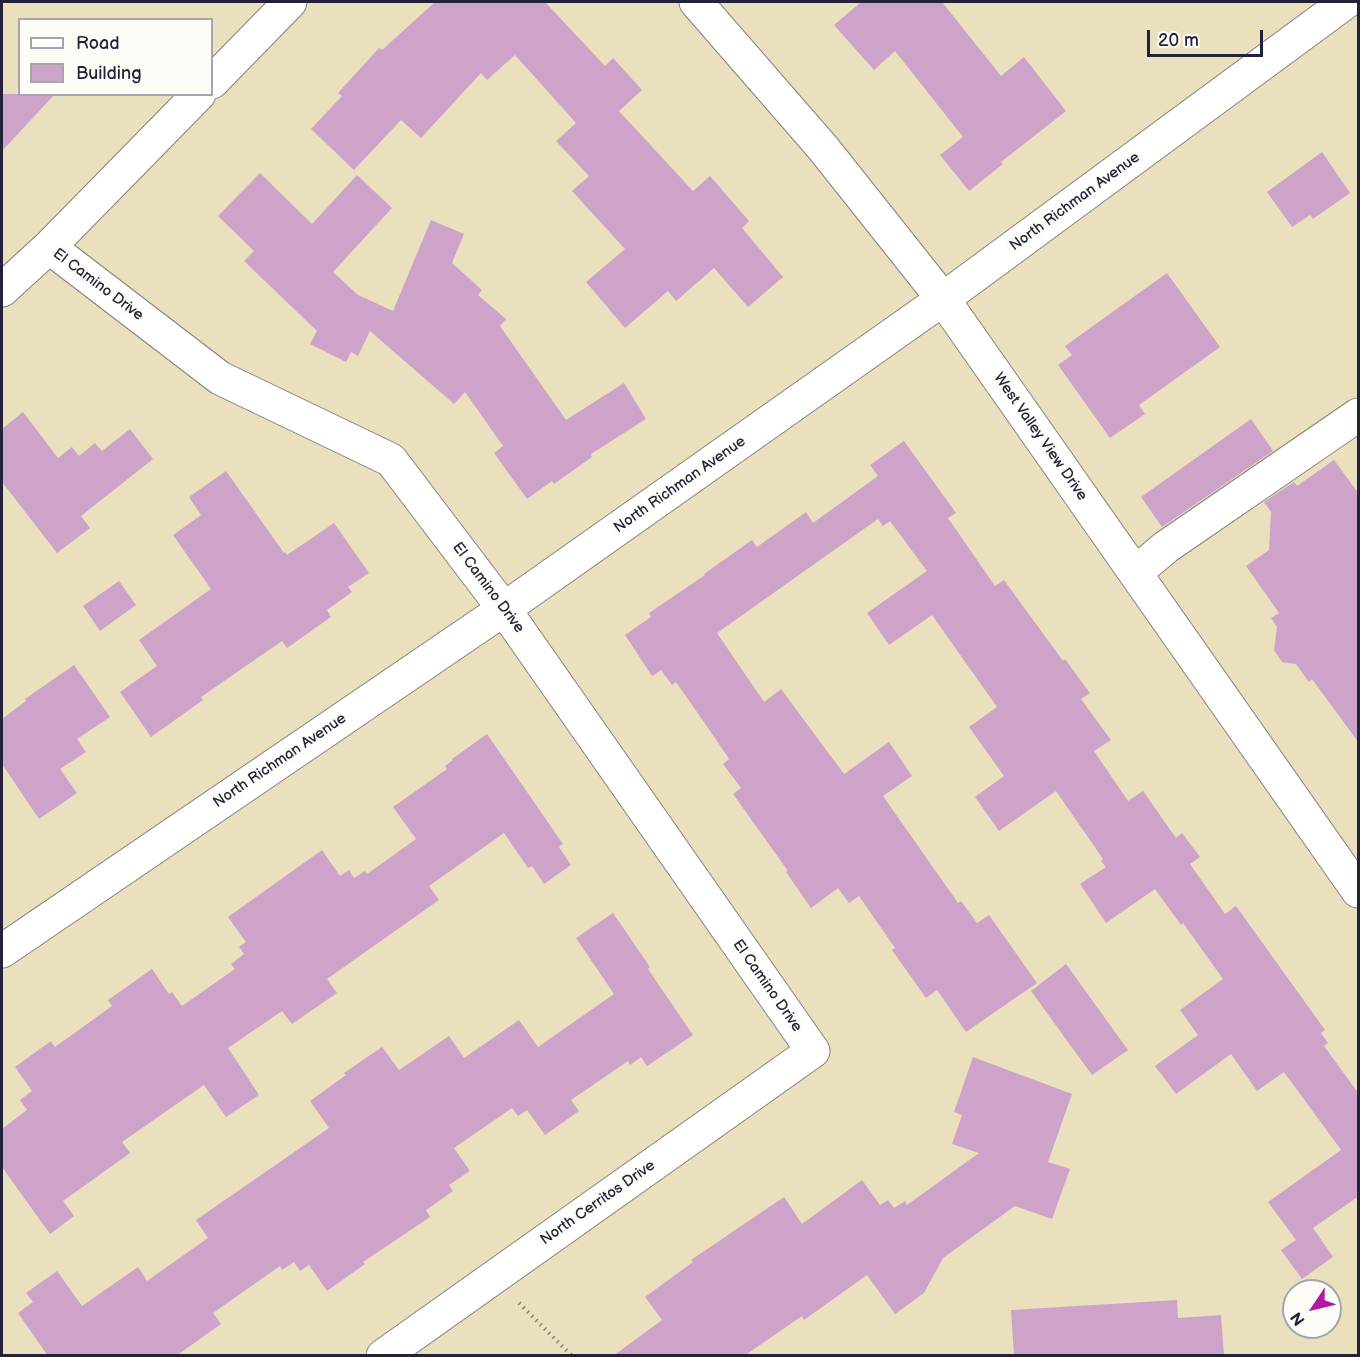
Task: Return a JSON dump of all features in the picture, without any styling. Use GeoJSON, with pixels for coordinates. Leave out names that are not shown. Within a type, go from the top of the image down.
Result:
{"type":"FeatureCollection","features":[{"type":"Feature","properties":{"kind":"street"},"geometry":{"type":"LineString","coordinates":[[213,81],[291,2]]}},
{"type":"Feature","properties":{"kind":"street","name":"West Valley View Drive"},"geometry":{"type":"LineString","coordinates":[[696,2],[824,148],[944,299],[1359,891]]}},
{"type":"Feature","properties":{"kind":"street","name":"North Richman Avenue"},"geometry":{"type":"LineString","coordinates":[[2,951],[504,609],[944,299],[1346,2]]}},
{"type":"Feature","properties":{"kind":"street"},"geometry":{"type":"LineString","coordinates":[[2,290],[49,247],[197,96]]}},
{"type":"Feature","properties":{"kind":"street","name":"El Camino Drive"},"geometry":{"type":"LineString","coordinates":[[49,247],[220,378],[391,460],[504,609],[813,1051]]}},
{"type":"Feature","properties":{"kind":"street"},"geometry":{"type":"LineString","coordinates":[[1135,573],[1166,547],[1359,415]]}},
{"type":"Feature","properties":{"kind":"street","name":"North Cerritos Drive"},"geometry":{"type":"LineString","coordinates":[[383,1356],[813,1051]]}},
{"type":"Feature","properties":{"kind":"path"},"geometry":{"type":"LineString","coordinates":[[494,1276],[572,1356]]}},
{"type":"Feature","properties":{"kind":"building"},"geometry":{"type":"Polygon","coordinates":[[[435,2],[545,2],[605,66],[613,58],[642,90],[619,111],[693,191],[710,176],[749,221],[742,228],[783,277],[748,307],[714,268],[676,301],[668,291],[625,328],[586,282],[625,249],[572,191],[589,176],[556,141],[576,123],[515,55],[487,80],[481,73],[421,138],[401,120],[354,170],[311,129],[342,96],[338,93],[379,48],[382,50],[435,2]]]}},
{"type":"Feature","properties":{"kind":"building"},"geometry":{"type":"Polygon","coordinates":[[[861,2],[942,2],[1001,76],[1024,57],[1066,111],[1001,162],[1003,164],[969,191],[940,155],[963,137],[895,51],[874,70],[834,25],[861,2]]]}},
{"type":"Feature","properties":{"kind":"building"},"geometry":{"type":"Polygon","coordinates":[[[2,94],[53,96],[2,151],[2,94]]]}},
{"type":"Feature","properties":{"kind":"building"},"geometry":{"type":"Polygon","coordinates":[[[1322,152],[1350,193],[1313,219],[1310,215],[1292,227],[1267,192],[1322,152]]]}},
{"type":"Feature","properties":{"kind":"building"},"geometry":{"type":"Polygon","coordinates":[[[260,173],[312,224],[357,175],[392,208],[333,272],[358,295],[393,311],[431,220],[464,234],[452,263],[482,290],[478,295],[506,319],[500,326],[566,420],[624,383],[646,419],[591,454],[592,457],[554,484],[552,481],[527,499],[494,453],[503,446],[465,392],[454,404],[370,331],[358,356],[351,352],[346,362],[310,344],[317,331],[244,261],[254,251],[218,216],[260,173]]]}},
{"type":"Feature","properties":{"kind":"building"},"geometry":{"type":"Polygon","coordinates":[[[1167,273],[1220,347],[1139,405],[1145,414],[1110,438],[1058,365],[1072,355],[1065,346],[1167,273]]]}},
{"type":"Feature","properties":{"kind":"building"},"geometry":{"type":"Polygon","coordinates":[[[23,412],[58,458],[72,447],[79,456],[95,443],[102,451],[130,429],[153,459],[81,516],[90,528],[57,553],[2,482],[2,429],[23,412]]]}},
{"type":"Feature","properties":{"kind":"building"},"geometry":{"type":"Polygon","coordinates":[[[1251,419],[1273,451],[1162,527],[1141,497],[1251,419]]]}},
{"type":"Feature","properties":{"kind":"building"},"geometry":{"type":"Polygon","coordinates":[[[904,441],[956,513],[948,518],[995,586],[1004,580],[1063,661],[1065,659],[1090,693],[1081,699],[1111,740],[1094,751],[1128,801],[1143,791],[1176,838],[1182,833],[1200,857],[1190,864],[1225,914],[1236,906],[1325,1030],[1321,1033],[1328,1043],[1324,1046],[1359,1094],[1359,1196],[1313,1228],[1333,1257],[1302,1279],[1281,1250],[1296,1240],[1268,1202],[1341,1150],[1284,1072],[1257,1091],[1231,1054],[1176,1094],[1155,1066],[1198,1035],[1180,1010],[1223,979],[1183,923],[1181,925],[1155,889],[1106,923],[1080,884],[1106,867],[1101,861],[1103,859],[1056,791],[999,831],[975,797],[1004,776],[969,727],[997,707],[932,615],[889,645],[867,613],[927,571],[890,521],[883,526],[878,519],[717,633],[764,702],[781,689],[844,774],[889,742],[912,776],[883,796],[958,903],[961,901],[977,923],[989,915],[1037,983],[966,1032],[937,990],[926,998],[892,950],[895,948],[859,896],[849,903],[838,888],[811,908],[786,872],[788,871],[733,794],[741,788],[723,764],[729,759],[715,738],[676,682],[672,685],[661,670],[652,676],[625,635],[651,617],[649,613],[752,540],[757,547],[806,512],[813,523],[878,476],[870,465],[904,441]]]}},
{"type":"Feature","properties":{"kind":"building"},"geometry":{"type":"Polygon","coordinates":[[[1334,460],[1359,494],[1359,743],[1312,679],[1309,682],[1296,664],[1282,662],[1274,650],[1277,627],[1271,618],[1279,613],[1246,566],[1269,550],[1271,512],[1264,502],[1294,482],[1297,486],[1334,460]]]}},
{"type":"Feature","properties":{"kind":"building"},"geometry":{"type":"Polygon","coordinates":[[[226,471],[284,553],[287,555],[334,523],[369,573],[348,587],[352,592],[327,610],[331,617],[287,648],[282,641],[201,697],[203,700],[151,737],[120,692],[157,666],[139,640],[211,589],[173,535],[201,515],[189,497],[226,471]]]}},
{"type":"Feature","properties":{"kind":"building"},"geometry":{"type":"Polygon","coordinates":[[[119,581],[136,605],[100,631],[83,606],[119,581]]]}},
{"type":"Feature","properties":{"kind":"building"},"geometry":{"type":"Polygon","coordinates":[[[74,665],[110,717],[77,739],[86,752],[60,769],[77,793],[39,819],[2,764],[2,719],[26,701],[25,699],[74,665]]]}},
{"type":"Feature","properties":{"kind":"building"},"geometry":{"type":"Polygon","coordinates":[[[487,734],[563,844],[559,847],[571,865],[544,884],[532,866],[528,868],[504,833],[429,886],[439,900],[327,979],[337,993],[292,1024],[282,1011],[228,1048],[259,1095],[226,1117],[204,1085],[122,1142],[130,1153],[63,1201],[74,1216],[50,1234],[2,1167],[2,1129],[27,1110],[20,1100],[32,1091],[15,1067],[51,1041],[55,1047],[112,1006],[108,1000],[152,969],[169,994],[172,992],[182,1006],[235,969],[231,964],[244,954],[239,947],[246,942],[228,917],[322,850],[340,876],[349,870],[354,878],[365,871],[367,874],[416,839],[393,807],[447,769],[445,766],[452,759],[487,734]]]}},
{"type":"Feature","properties":{"kind":"building"},"geometry":{"type":"Polygon","coordinates":[[[613,913],[693,1035],[647,1066],[641,1057],[630,1065],[628,1061],[571,1100],[579,1111],[545,1135],[527,1110],[518,1116],[512,1108],[454,1148],[470,1171],[449,1185],[453,1191],[426,1210],[430,1217],[363,1262],[365,1264],[327,1291],[309,1265],[300,1271],[294,1262],[282,1270],[280,1266],[213,1313],[221,1324],[176,1356],[48,1356],[18,1313],[33,1302],[26,1293],[57,1271],[82,1306],[138,1267],[147,1281],[208,1238],[196,1220],[329,1128],[310,1101],[346,1075],[344,1073],[382,1047],[399,1070],[449,1036],[464,1058],[519,1020],[538,1047],[614,994],[576,938],[613,913]]]}},
{"type":"Feature","properties":{"kind":"building"},"geometry":{"type":"Polygon","coordinates":[[[1066,964],[1128,1050],[1092,1075],[1031,991],[1066,964]]]}},
{"type":"Feature","properties":{"kind":"building"},"geometry":{"type":"Polygon","coordinates":[[[973,1057],[1072,1094],[1048,1162],[1070,1169],[1052,1219],[1015,1206],[943,1258],[924,1293],[895,1314],[867,1275],[804,1320],[802,1316],[744,1356],[613,1356],[662,1320],[645,1297],[693,1262],[691,1260],[784,1197],[802,1224],[862,1180],[880,1205],[888,1200],[894,1208],[905,1201],[907,1205],[979,1153],[952,1144],[962,1115],[954,1112],[973,1057]]]}},
{"type":"Feature","properties":{"kind":"building"},"geometry":{"type":"Polygon","coordinates":[[[1177,1300],[1178,1318],[1221,1315],[1224,1356],[1014,1356],[1011,1310],[1177,1300]]]}}]}
